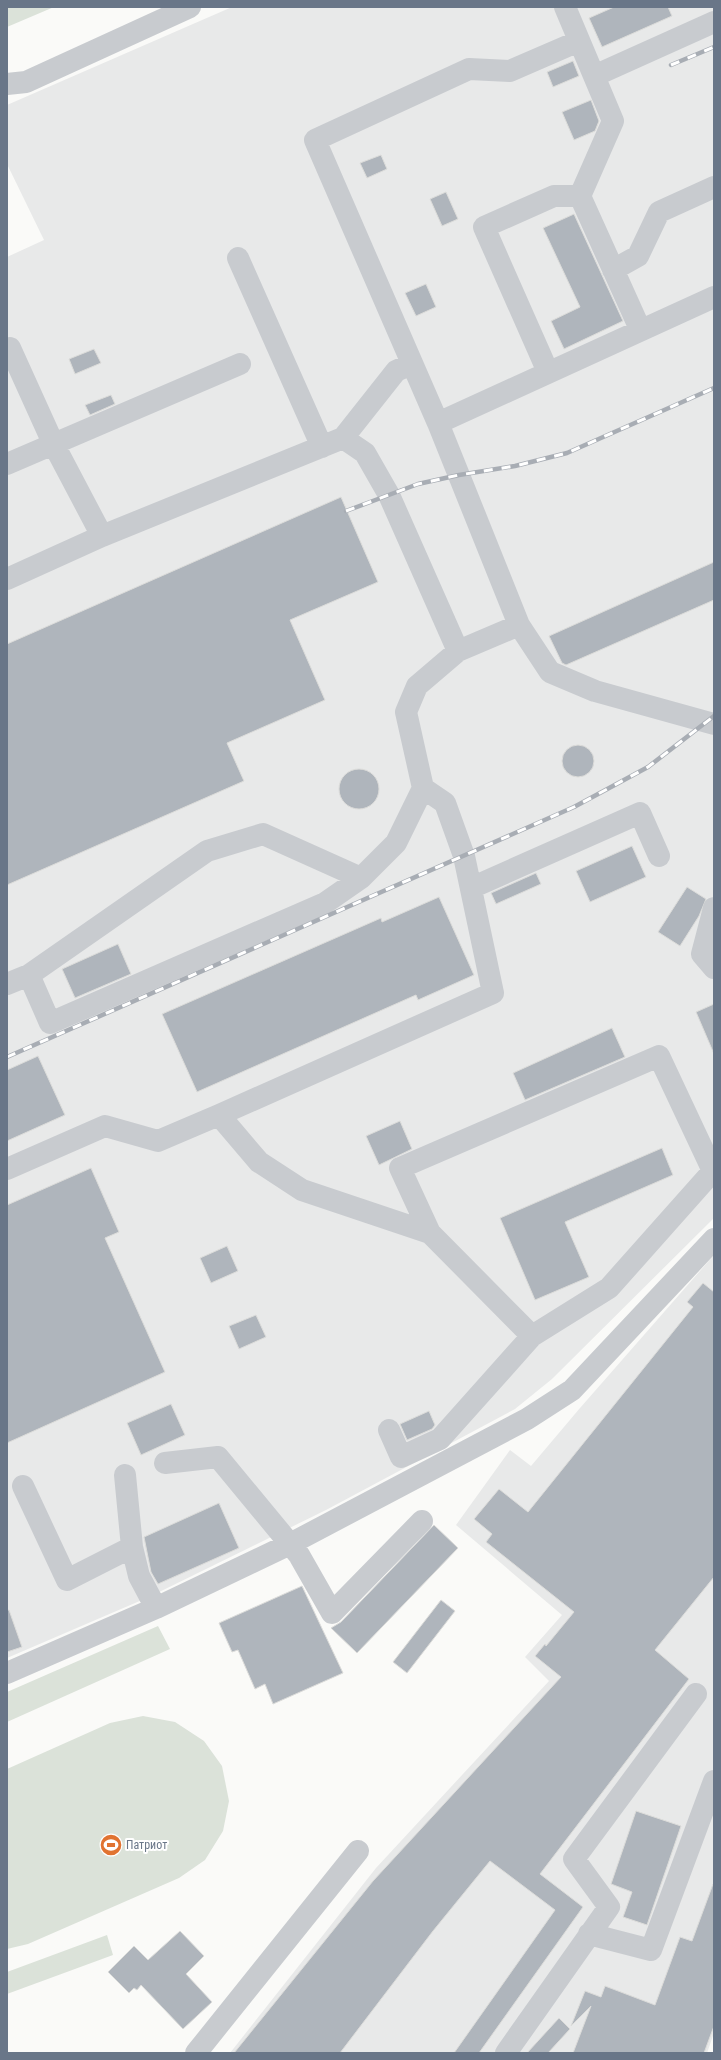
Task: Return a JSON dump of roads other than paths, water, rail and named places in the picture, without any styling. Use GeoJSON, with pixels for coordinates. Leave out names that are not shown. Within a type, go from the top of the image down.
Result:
{"type":"FeatureCollection","features":[{"type":"Feature","properties":{"kind":"street"},"geometry":{"type":"LineString","coordinates":[[7,84],[26,82],[190,7]]}},
{"type":"Feature","properties":{"kind":"street"},"geometry":{"type":"LineString","coordinates":[[565,7],[613,121],[580,196],[640,329]]}},
{"type":"Feature","properties":{"kind":"street"},"geometry":{"type":"LineString","coordinates":[[594,76],[714,22]]}},
{"type":"Feature","properties":{"kind":"street"},"geometry":{"type":"LineString","coordinates":[[579,40],[510,71],[469,70],[315,140],[411,364],[438,423],[519,625],[550,672],[596,691],[714,724]]}},
{"type":"Feature","properties":{"kind":"street"},"geometry":{"type":"LineString","coordinates":[[613,270],[638,256],[659,212],[714,187]]}},
{"type":"Feature","properties":{"kind":"street"},"geometry":{"type":"LineString","coordinates":[[548,372],[484,227],[554,196],[580,196]]}},
{"type":"Feature","properties":{"kind":"street"},"geometry":{"type":"LineString","coordinates":[[238,258],[322,447]]}},
{"type":"Feature","properties":{"kind":"street"},"geometry":{"type":"LineString","coordinates":[[438,423],[640,329],[714,297]]}},
{"type":"Feature","properties":{"kind":"street"},"geometry":{"type":"LineString","coordinates":[[7,350],[10,348],[53,444],[102,536]]}},
{"type":"Feature","properties":{"kind":"street"},"geometry":{"type":"LineString","coordinates":[[7,464],[240,364]]}},
{"type":"Feature","properties":{"kind":"street"},"geometry":{"type":"LineString","coordinates":[[7,579],[102,536],[343,438],[396,371],[411,364]]}},
{"type":"Feature","properties":{"kind":"street"},"geometry":{"type":"LineString","coordinates":[[343,438],[365,453],[389,495],[458,652]]}},
{"type":"Feature","properties":{"kind":"street"},"geometry":{"type":"LineString","coordinates":[[29,975],[50,1023],[325,903],[361,878],[396,843],[423,788],[406,712],[417,686],[458,652],[519,625]]}},
{"type":"Feature","properties":{"kind":"street"},"geometry":{"type":"LineString","coordinates":[[7,1170],[105,1126],[158,1141],[494,993],[464,856],[445,803],[423,788]]}},
{"type":"Feature","properties":{"kind":"street"},"geometry":{"type":"LineString","coordinates":[[471,888],[640,814],[658,856]]}},
{"type":"Feature","properties":{"kind":"street"},"geometry":{"type":"LineString","coordinates":[[7,984],[29,975],[207,851],[263,834],[361,878]]}},
{"type":"Feature","properties":{"kind":"street"},"geometry":{"type":"LineString","coordinates":[[714,908],[702,954],[714,968]]}},
{"type":"Feature","properties":{"kind":"street"},"geometry":{"type":"LineString","coordinates":[[389,1430],[401,1457],[440,1439],[532,1336],[609,1288],[713,1171],[659,1056],[400,1168],[430,1233],[532,1336]]}},
{"type":"Feature","properties":{"kind":"street"},"geometry":{"type":"LineString","coordinates":[[219,1115],[259,1162],[302,1190],[430,1233]]}},
{"type":"Feature","properties":{"kind":"street"},"geometry":{"type":"LineString","coordinates":[[7,1673],[156,1608],[290,1544],[527,1419],[572,1390],[714,1239]]}},
{"type":"Feature","properties":{"kind":"street"},"geometry":{"type":"LineString","coordinates":[[165,1462],[218,1457],[299,1555],[332,1613],[422,1521]]}},
{"type":"Feature","properties":{"kind":"street"},"geometry":{"type":"LineString","coordinates":[[125,1475],[132,1546],[139,1576],[156,1608]]}},
{"type":"Feature","properties":{"kind":"street"},"geometry":{"type":"LineString","coordinates":[[23,1486],[67,1580],[132,1546]]}},
{"type":"Feature","properties":{"kind":"street"},"geometry":{"type":"LineString","coordinates":[[506,2053],[609,1907],[574,1859],[696,1694]]}},
{"type":"Feature","properties":{"kind":"street"},"geometry":{"type":"LineString","coordinates":[[589,1934],[651,1950],[714,1781]]}},
{"type":"Feature","properties":{"kind":"street"},"geometry":{"type":"LineString","coordinates":[[196,2053],[358,1851]]}},
{"type":"Feature","properties":{"kind":"railway"},"geometry":{"type":"LineString","coordinates":[[671,65],[714,47]]}},
{"type":"Feature","properties":{"kind":"railway"},"geometry":{"type":"LineString","coordinates":[[346,511],[418,484],[459,475],[515,466],[567,453],[714,388]]}},
{"type":"Feature","properties":{"kind":"railway"},"geometry":{"type":"LineString","coordinates":[[7,1057],[574,807],[648,767],[714,716]]}},
{"type":"Feature","properties":{"kind":"place","name":"Патриот"},"geometry":{"type":"Point","coordinates":[111,1845]}}]}
